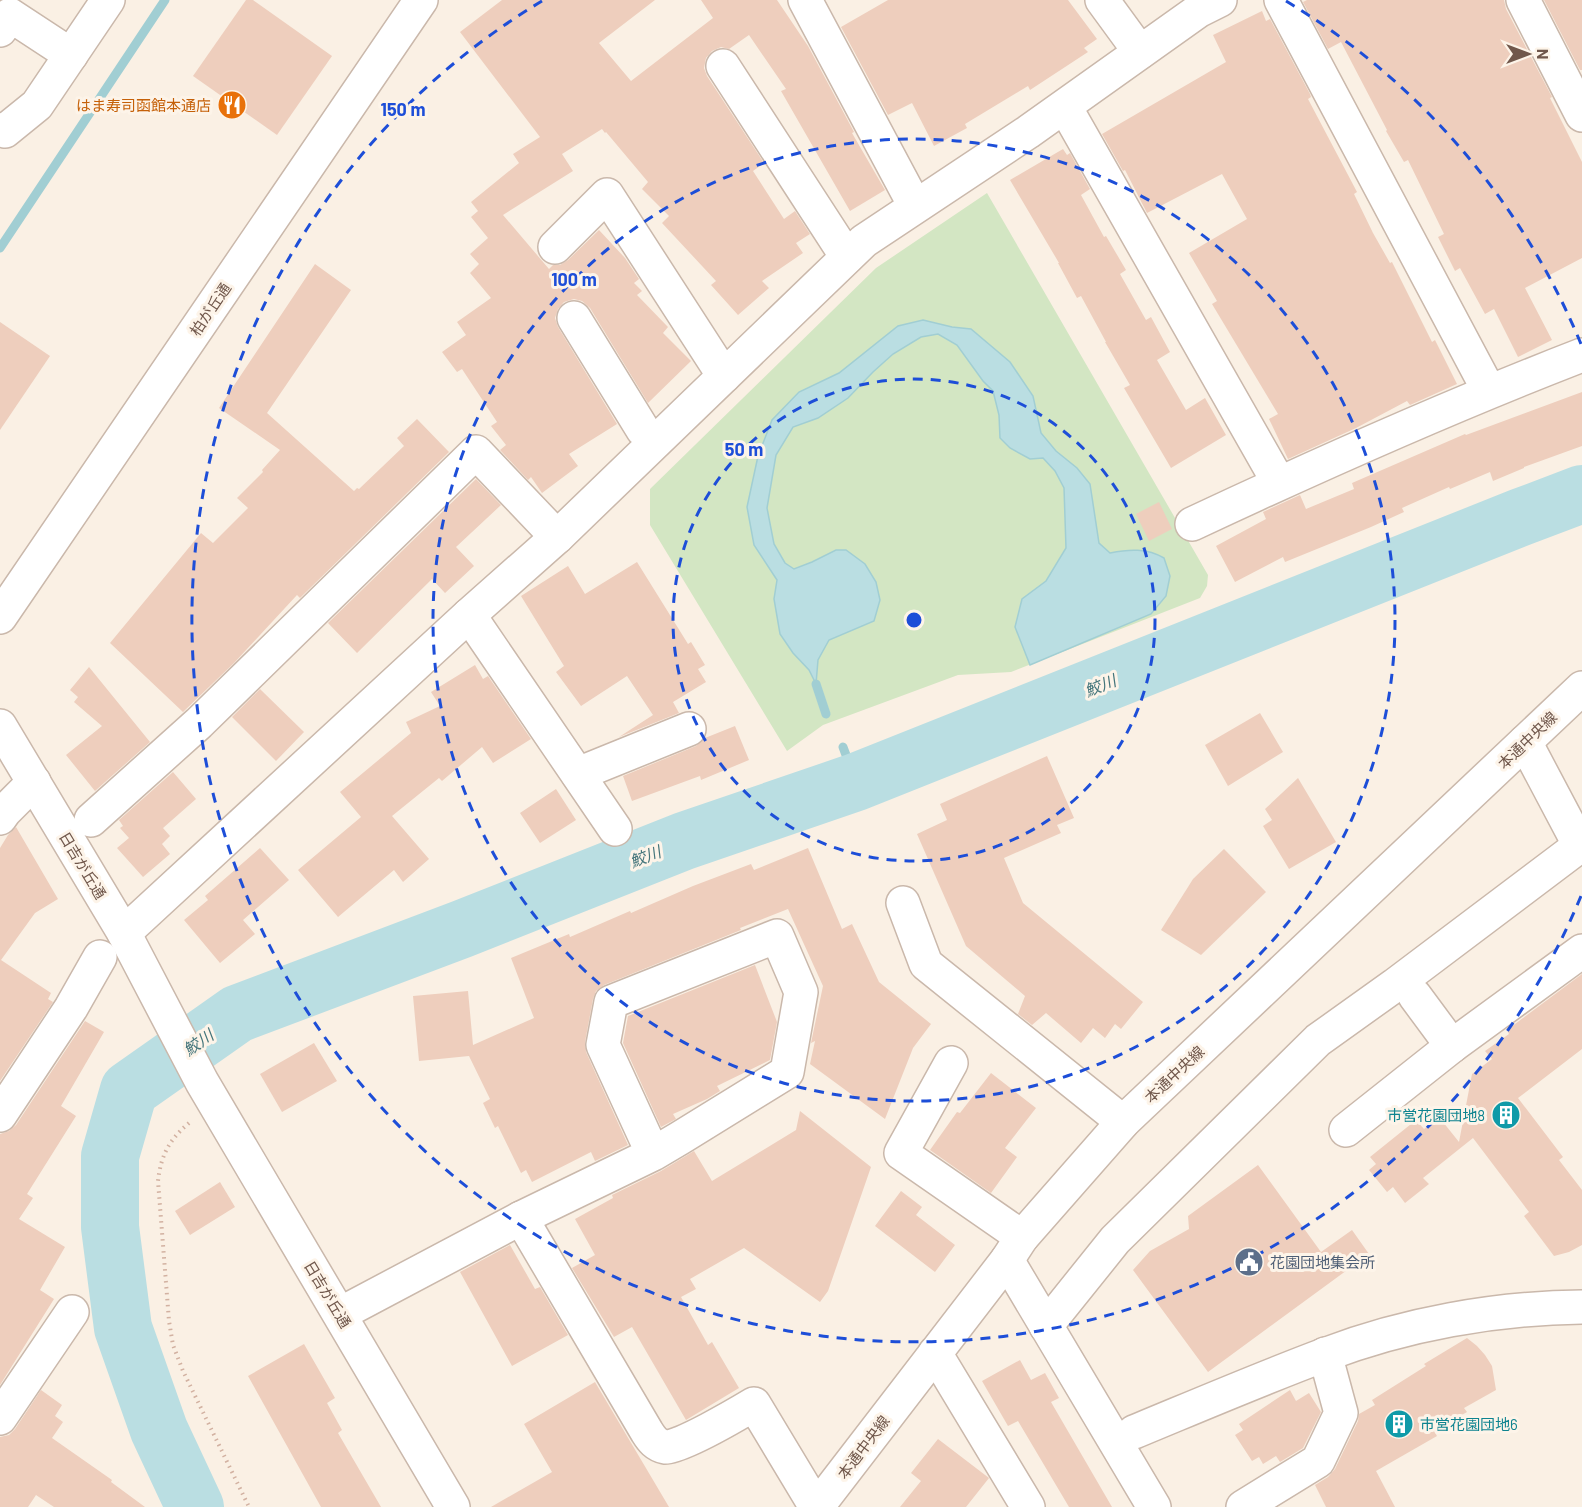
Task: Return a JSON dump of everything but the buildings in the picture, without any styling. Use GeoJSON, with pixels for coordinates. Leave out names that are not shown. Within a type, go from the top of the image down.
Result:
{"type":"FeatureCollection","features":[{"type":"Feature","properties":{"kind":"street","name":"柏が丘通"},"geometry":{"type":"LineString","coordinates":[[0,617],[420,0]]}},
{"type":"Feature","properties":{"kind":"street"},"geometry":{"type":"LineString","coordinates":[[805,0],[915,206]]}},
{"type":"Feature","properties":{"kind":"street"},"geometry":{"type":"LineString","coordinates":[[1102,0],[1140,52]]}},
{"type":"Feature","properties":{"kind":"street"},"geometry":{"type":"LineString","coordinates":[[124,933],[469,615],[557,537],[864,242],[1065,107],[1198,11],[1220,0]]}},
{"type":"Feature","properties":{"kind":"street"},"geometry":{"type":"LineString","coordinates":[[1281,0],[1489,391]]}},
{"type":"Feature","properties":{"kind":"street"},"geometry":{"type":"LineString","coordinates":[[1523,0],[1582,115]]}},
{"type":"Feature","properties":{"kind":"street"},"geometry":{"type":"LineString","coordinates":[[0,130],[6,131],[37,105],[71,55],[94,6]]}},
{"type":"Feature","properties":{"kind":"street"},"geometry":{"type":"LineString","coordinates":[[0,30],[10,15],[71,55]]}},
{"type":"Feature","properties":{"kind":"street"},"geometry":{"type":"LineString","coordinates":[[723,66],[847,257]]}},
{"type":"Feature","properties":{"kind":"street"},"geometry":{"type":"LineString","coordinates":[[1065,107],[1279,483]]}},
{"type":"Feature","properties":{"kind":"street"},"geometry":{"type":"LineString","coordinates":[[555,247],[608,195],[724,375]]}},
{"type":"Feature","properties":{"kind":"street"},"geometry":{"type":"LineString","coordinates":[[574,318],[643,429]]}},
{"type":"Feature","properties":{"kind":"street"},"geometry":{"type":"LineString","coordinates":[[1192,524],[1279,483],[1489,391],[1582,355]]}},
{"type":"Feature","properties":{"kind":"street"},"geometry":{"type":"LineString","coordinates":[[91,820],[199,723],[476,452],[557,537]]}},
{"type":"Feature","properties":{"kind":"street"},"geometry":{"type":"LineString","coordinates":[[469,615],[615,829]]}},
{"type":"Feature","properties":{"kind":"street","name":"本通中央線"},"geometry":{"type":"LineString","coordinates":[[817,1507],[1015,1248],[1123,1122],[1582,688]]}},
{"type":"Feature","properties":{"kind":"street","name":"日吉が丘通"},"geometry":{"type":"LineString","coordinates":[[0,726],[124,933],[202,1082],[453,1507]]}},
{"type":"Feature","properties":{"kind":"street"},"geometry":{"type":"LineString","coordinates":[[578,774],[689,729]]}},
{"type":"Feature","properties":{"kind":"street"},"geometry":{"type":"LineString","coordinates":[[1046,1326],[1115,1240],[1318,1040],[1581,845],[1532,735]]}},
{"type":"Feature","properties":{"kind":"street"},"geometry":{"type":"LineString","coordinates":[[0,818],[34,782]]}},
{"type":"Feature","properties":{"kind":"street"},"geometry":{"type":"LineString","coordinates":[[903,903],[926,964],[1123,1122]]}},
{"type":"Feature","properties":{"kind":"street"},"geometry":{"type":"LineString","coordinates":[[340,1314],[521,1218],[653,1154],[787,1072],[801,992],[777,936],[611,1002],[603,1045],[653,1154]]}},
{"type":"Feature","properties":{"kind":"street"},"geometry":{"type":"LineString","coordinates":[[1346,1130],[1452,1046],[1582,951]]}},
{"type":"Feature","properties":{"kind":"street"},"geometry":{"type":"LineString","coordinates":[[0,1115],[71,1008],[100,957]]}},
{"type":"Feature","properties":{"kind":"street"},"geometry":{"type":"LineString","coordinates":[[1415,996],[1452,1046]]}},
{"type":"Feature","properties":{"kind":"street"},"geometry":{"type":"LineString","coordinates":[[951,1063],[902,1153],[1015,1248],[1046,1326],[1154,1507]]}},
{"type":"Feature","properties":{"kind":"street"},"geometry":{"type":"LineString","coordinates":[[521,1218],[656,1444],[667,1448],[681,1443],[754,1404],[817,1507]]}},
{"type":"Feature","properties":{"kind":"street"},"geometry":{"type":"LineString","coordinates":[[1134,1432],[1325,1354],[1383,1336],[1480,1315],[1553,1307],[1582,1307]]}},
{"type":"Feature","properties":{"kind":"street"},"geometry":{"type":"LineString","coordinates":[[0,1418],[72,1312]]}},
{"type":"Feature","properties":{"kind":"street"},"geometry":{"type":"LineString","coordinates":[[935,1353],[1029,1507]]}},
{"type":"Feature","properties":{"kind":"street"},"geometry":{"type":"LineString","coordinates":[[1246,1506],[1318,1461],[1341,1413],[1325,1354]]}},
{"type":"Feature","properties":{"kind":"path"},"geometry":{"type":"LineString","coordinates":[[192,1120],[176,1134],[165,1152],[159,1169],[169,1321],[173,1345],[183,1371],[249,1507]]}},
{"type":"Feature","properties":{"kind":"green space"},"geometry":{"type":"Polygon","coordinates":[[[987,193],[1208,575],[1207,586],[1200,598],[1011,672],[958,675],[823,725],[787,751],[650,525],[650,489],[876,268],[987,193]]]}},
{"type":"Feature","properties":{"kind":"water"},"geometry":{"type":"Polygon","coordinates":[[[923,320],[971,329],[1010,362],[1033,396],[1041,433],[1090,484],[1099,543],[1110,553],[1138,550],[1151,552],[1164,558],[1170,576],[1166,596],[1151,614],[1030,665],[1015,627],[1022,599],[1046,581],[1066,548],[1064,488],[1055,471],[1043,458],[1030,459],[1010,448],[1000,438],[999,415],[993,391],[957,345],[938,334],[921,337],[893,354],[848,398],[818,418],[793,427],[776,455],[767,508],[774,544],[785,563],[794,569],[836,550],[846,550],[865,564],[876,582],[880,600],[874,621],[829,640],[818,660],[816,684],[809,670],[780,634],[774,599],[777,580],[754,545],[747,507],[758,456],[772,420],[799,392],[839,373],[898,326],[923,320]]]}},
{"type":"Feature","properties":{"kind":"waterway"},"geometry":{"type":"LineString","coordinates":[[0,248],[165,0]]}},
{"type":"Feature","properties":{"kind":"waterway","name":"鮫川"},"geometry":{"type":"LineString","coordinates":[[195,1507],[159,1430],[123,1328],[110,1227],[110,1156],[129,1090],[237,1014],[462,929],[684,841],[856,782],[1582,494]]}},
{"type":"Feature","properties":{"kind":"waterway"},"geometry":{"type":"LineString","coordinates":[[816,684],[826,714]]}},
{"type":"Feature","properties":{"kind":"waterway"},"geometry":{"type":"LineString","coordinates":[[843,747],[856,782]]}},
{"type":"Feature","properties":{"kind":"place","name":"はま寿司函館本通店"},"geometry":{"type":"Point","coordinates":[232,105]}},
{"type":"Feature","properties":{"kind":"place","name":"市営花園団地8"},"geometry":{"type":"Point","coordinates":[1506,1115]}},
{"type":"Feature","properties":{"kind":"place","name":"花園団地集会所"},"geometry":{"type":"Point","coordinates":[1249,1262]}},
{"type":"Feature","properties":{"kind":"place","name":"市営花園団地6"},"geometry":{"type":"Point","coordinates":[1399,1424]}}]}
